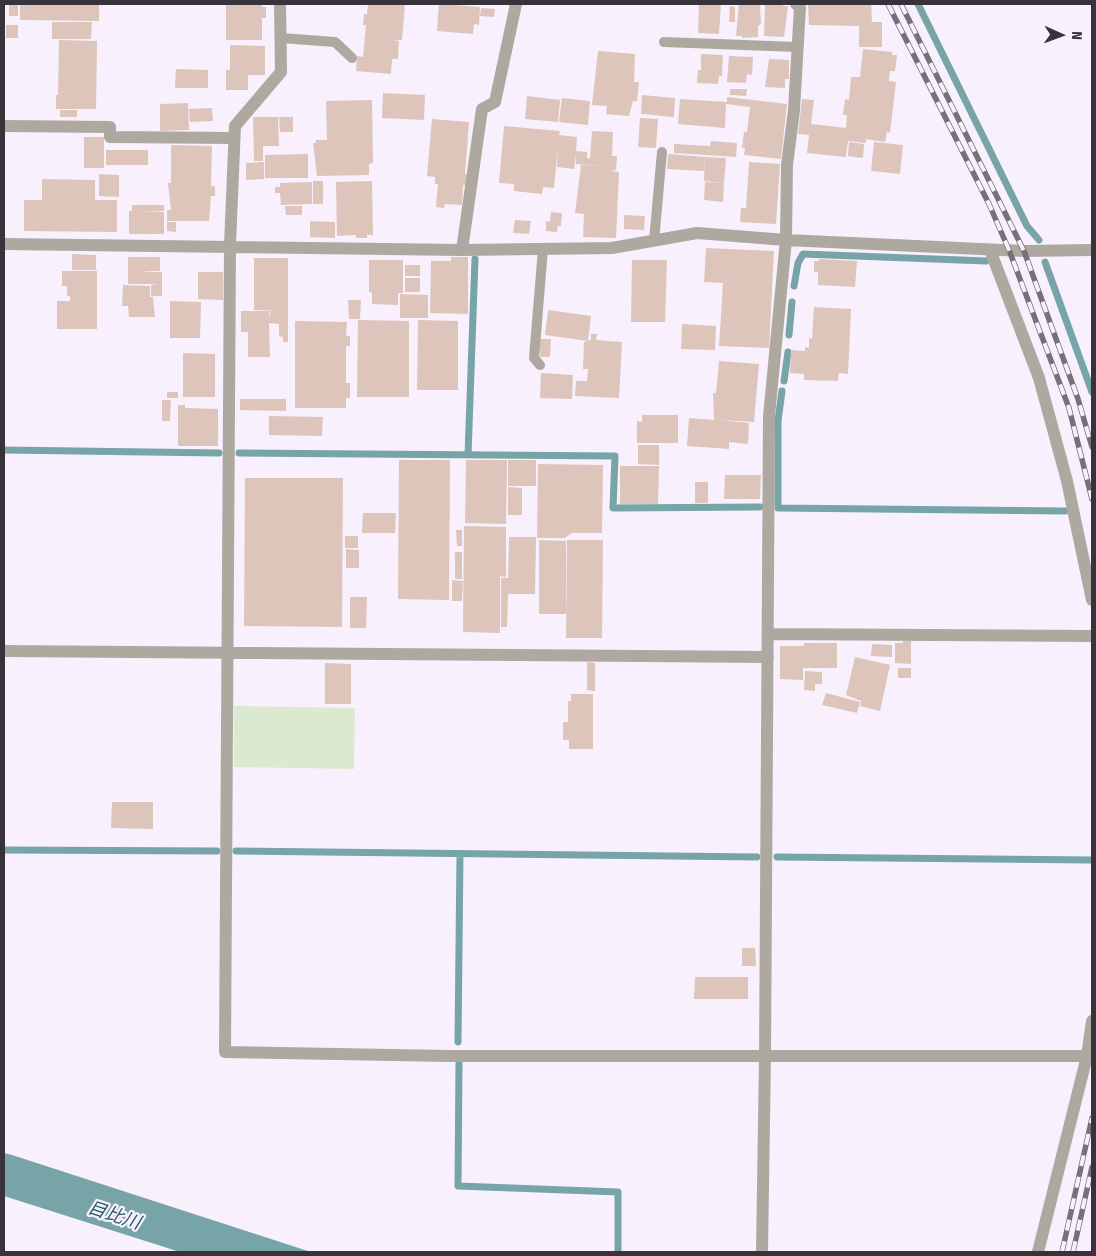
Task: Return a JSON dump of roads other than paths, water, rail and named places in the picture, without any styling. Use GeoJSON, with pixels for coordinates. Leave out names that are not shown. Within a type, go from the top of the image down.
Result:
{"type":"FeatureCollection","features":[{"type":"Feature","properties":{"kind":"street"},"geometry":{"type":"LineString","coordinates":[[280,4],[281,72],[235,126],[234,138],[230,246],[225,1052],[449,1056],[1087,1056]]}},
{"type":"Feature","properties":{"kind":"street"},"geometry":{"type":"LineString","coordinates":[[462,250],[482,109],[495,102],[516,4]]}},
{"type":"Feature","properties":{"kind":"street"},"geometry":{"type":"LineString","coordinates":[[762,1252],[769,416],[786,240],[786,165],[794,110],[800,7],[796,4]]}},
{"type":"Feature","properties":{"kind":"street"},"geometry":{"type":"LineString","coordinates":[[4,126],[110,127],[110,137],[234,138]]}},
{"type":"Feature","properties":{"kind":"street"},"geometry":{"type":"LineString","coordinates":[[4,244],[462,250],[612,248],[697,233],[786,240],[990,250],[1092,250]]}},
{"type":"Feature","properties":{"kind":"street"},"geometry":{"type":"LineString","coordinates":[[990,250],[1039,378],[1068,481],[1092,600]]}},
{"type":"Feature","properties":{"kind":"street"},"geometry":{"type":"LineString","coordinates":[[768,634],[1092,636]]}},
{"type":"Feature","properties":{"kind":"street"},"geometry":{"type":"LineString","coordinates":[[4,651],[768,657]]}},
{"type":"Feature","properties":{"kind":"street"},"geometry":{"type":"LineString","coordinates":[[1038,1252],[1087,1056],[1092,1021]]}},
{"type":"Feature","properties":{"kind":"lane"},"geometry":{"type":"LineString","coordinates":[[281,38],[335,42],[352,58]]}},
{"type":"Feature","properties":{"kind":"lane"},"geometry":{"type":"LineString","coordinates":[[664,42],[797,47]]}},
{"type":"Feature","properties":{"kind":"lane"},"geometry":{"type":"LineString","coordinates":[[654,241],[662,152]]}},
{"type":"Feature","properties":{"kind":"lane"},"geometry":{"type":"LineString","coordinates":[[540,365],[534,358],[543,249]]}},
{"type":"Feature","properties":{"kind":"water","name":"目比川"},"geometry":{"type":"Polygon","coordinates":[[[4,1153],[311,1252],[180,1252],[4,1196],[4,1153]]]}},
{"type":"Feature","properties":{"kind":"waterway"},"geometry":{"type":"LineString","coordinates":[[918,4],[1027,226],[1039,240]]}},
{"type":"Feature","properties":{"kind":"waterway"},"geometry":{"type":"LineString","coordinates":[[794,286],[798,263],[803,254],[986,261]]}},
{"type":"Feature","properties":{"kind":"waterway"},"geometry":{"type":"LineString","coordinates":[[468,455],[475,259]]}},
{"type":"Feature","properties":{"kind":"waterway"},"geometry":{"type":"LineString","coordinates":[[1045,262],[1092,392]]}},
{"type":"Feature","properties":{"kind":"waterway"},"geometry":{"type":"LineString","coordinates":[[789,335],[792,302]]}},
{"type":"Feature","properties":{"kind":"waterway"},"geometry":{"type":"LineString","coordinates":[[784,381],[788,352]]}},
{"type":"Feature","properties":{"kind":"waterway"},"geometry":{"type":"LineString","coordinates":[[782,391],[778,421],[778,508],[1065,511]]}},
{"type":"Feature","properties":{"kind":"waterway"},"geometry":{"type":"LineString","coordinates":[[4,450],[219,453]]}},
{"type":"Feature","properties":{"kind":"waterway"},"geometry":{"type":"LineString","coordinates":[[239,453],[615,456],[613,508],[760,507]]}},
{"type":"Feature","properties":{"kind":"waterway"},"geometry":{"type":"LineString","coordinates":[[4,850],[217,851]]}},
{"type":"Feature","properties":{"kind":"waterway"},"geometry":{"type":"LineString","coordinates":[[236,851],[757,857]]}},
{"type":"Feature","properties":{"kind":"waterway"},"geometry":{"type":"LineString","coordinates":[[458,1042],[460,854]]}},
{"type":"Feature","properties":{"kind":"waterway"},"geometry":{"type":"LineString","coordinates":[[777,857],[1092,860]]}},
{"type":"Feature","properties":{"kind":"waterway"},"geometry":{"type":"LineString","coordinates":[[459,1063],[458,1186],[618,1192],[618,1252]]}},
{"type":"Feature","properties":{"kind":"railway"},"geometry":{"type":"LineString","coordinates":[[888,4],[989,204],[1009,250],[1069,408],[1092,499]]}},
{"type":"Feature","properties":{"kind":"railway"},"geometry":{"type":"LineString","coordinates":[[901,4],[1024,251],[1078,399],[1092,447]]}},
{"type":"Feature","properties":{"kind":"railway"},"geometry":{"type":"LineString","coordinates":[[1062,1252],[1092,1118]]}},
{"type":"Feature","properties":{"kind":"railway"},"geometry":{"type":"LineString","coordinates":[[1073,1252],[1092,1167]]}}]}
